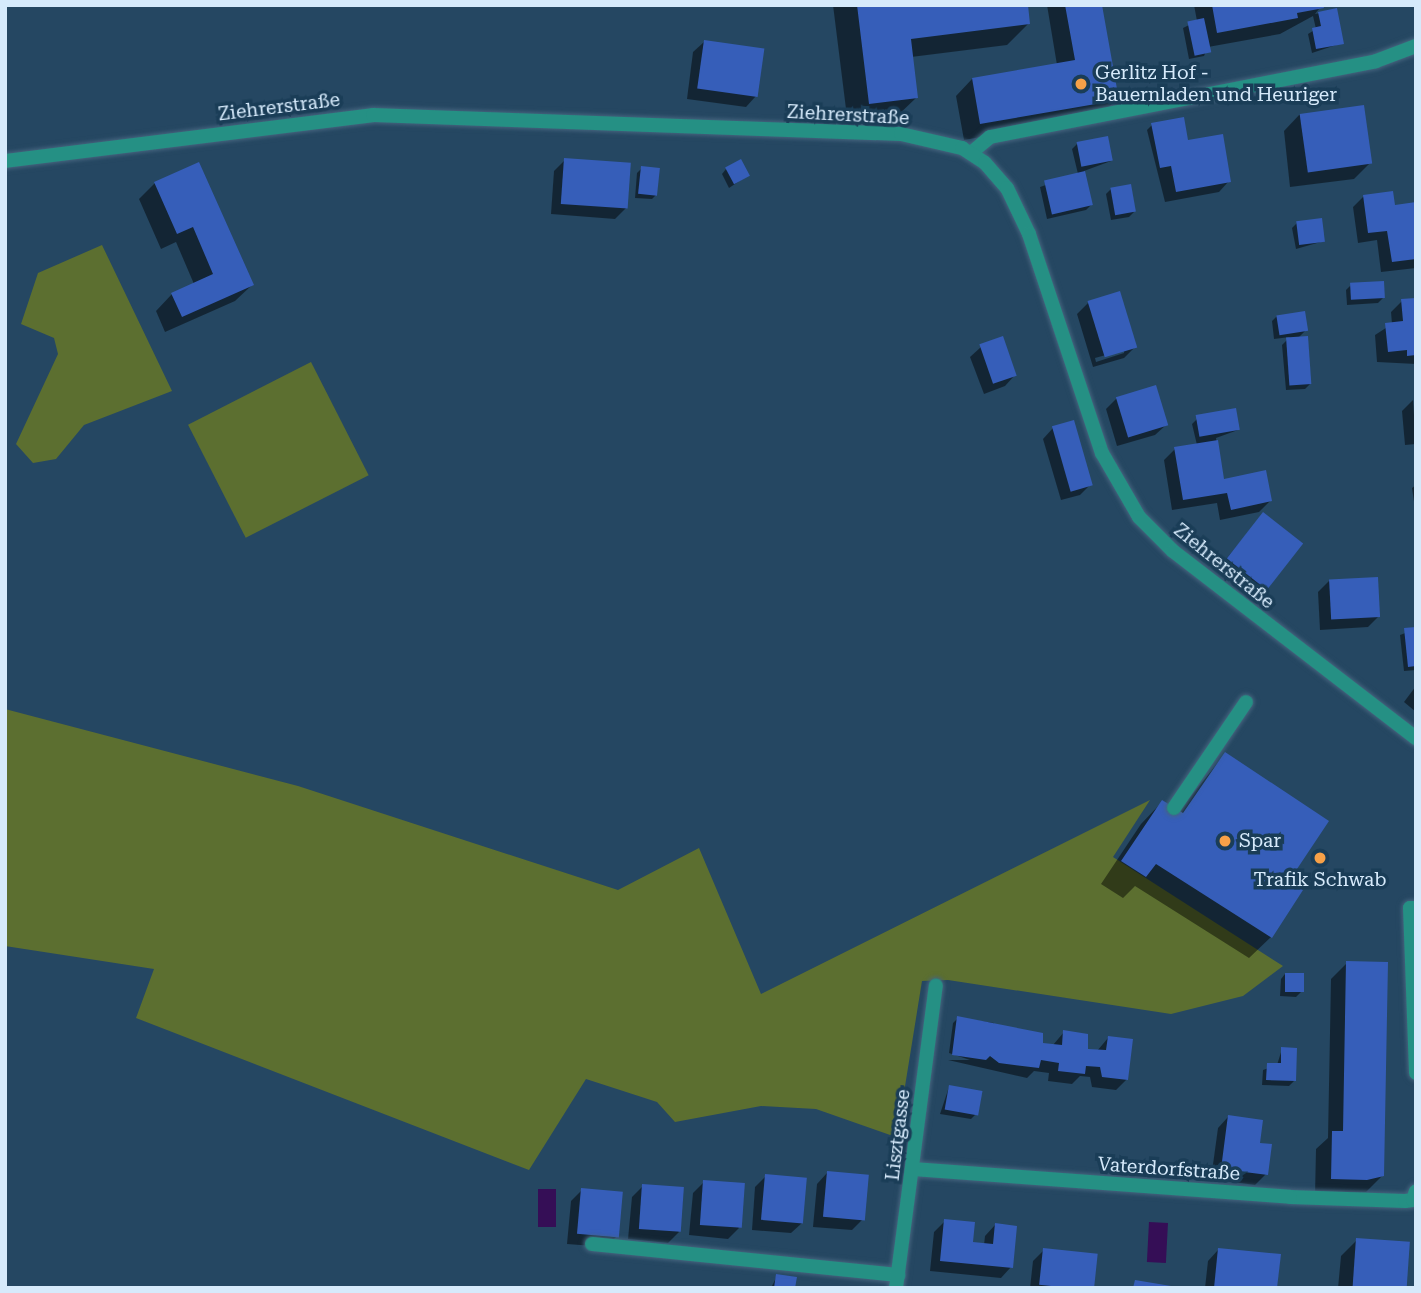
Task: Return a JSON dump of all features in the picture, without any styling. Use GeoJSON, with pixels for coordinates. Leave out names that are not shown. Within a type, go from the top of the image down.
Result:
{"type":"FeatureCollection","features":[{"type":"Feature","properties":{"kind":"street"},"geometry":{"type":"LineString","coordinates":[[971,153],[989,137],[1376,61],[1416,46]]}},
{"type":"Feature","properties":{"kind":"street","name":"Ziehrerstraße"},"geometry":{"type":"LineString","coordinates":[[5,161],[373,115],[650,122],[926,146],[971,153],[1007,188],[1029,234],[1102,453],[1139,517],[1173,551],[1416,738]]}},
{"type":"Feature","properties":{"kind":"street"},"geometry":{"type":"LineString","coordinates":[[1174,808],[1245,702]]}},
{"type":"Feature","properties":{"kind":"street"},"geometry":{"type":"LineString","coordinates":[[1416,908],[1409,908],[1416,1073]]}},
{"type":"Feature","properties":{"kind":"street","name":"Lisztgasse"},"geometry":{"type":"LineString","coordinates":[[897,1281],[936,986]]}},
{"type":"Feature","properties":{"kind":"street","name":"Vaterdorfstraße"},"geometry":{"type":"LineString","coordinates":[[913,1169],[1290,1197],[1405,1202],[1413,1200],[1416,1191]]}},
{"type":"Feature","properties":{"kind":"street"},"geometry":{"type":"LineString","coordinates":[[592,1244],[897,1281]]}},
{"type":"Feature","properties":{"kind":"green space"},"geometry":{"type":"Polygon","coordinates":[[[102,245],[172,391],[84,425],[56,459],[33,463],[16,444],[58,354],[54,338],[21,324],[38,273],[102,245]]]}},
{"type":"Feature","properties":{"kind":"green space"},"geometry":{"type":"Polygon","coordinates":[[[311,362],[369,475],[246,538],[188,425],[311,362]]]}},
{"type":"Feature","properties":{"kind":"green space"},"geometry":{"type":"Polygon","coordinates":[[[5,709],[298,786],[618,890],[699,848],[761,994],[1150,800],[1113,857],[1283,966],[1243,996],[1171,1014],[948,980],[922,981],[902,1105],[893,1136],[816,1109],[761,1106],[675,1122],[657,1102],[586,1079],[529,1170],[136,1018],[154,969],[5,946],[5,709]]]}},
{"type":"Feature","properties":{"kind":"shaded area"},"geometry":{"type":"Polygon","coordinates":[[[538,1189],[556,1189],[556,1227],[538,1227],[538,1189]]]}},
{"type":"Feature","properties":{"kind":"shaded area"},"geometry":{"type":"Polygon","coordinates":[[[1149,1222],[1168,1223],[1166,1263],[1147,1262],[1149,1222]]]}},
{"type":"Feature","properties":{"kind":"building"},"geometry":{"type":"Polygon","coordinates":[[[857,5],[1028,5],[1030,24],[911,39],[918,98],[869,104],[857,5]]]}},
{"type":"Feature","properties":{"kind":"building"},"geometry":{"type":"Polygon","coordinates":[[[1065,5],[1102,5],[1119,100],[980,124],[972,78],[1075,60],[1065,5]]]}},
{"type":"Feature","properties":{"kind":"building"},"geometry":{"type":"Polygon","coordinates":[[[1212,5],[1323,5],[1324,8],[1297,13],[1298,18],[1217,33],[1212,5]]]}},
{"type":"Feature","properties":{"kind":"building"},"geometry":{"type":"Polygon","coordinates":[[[1337,8],[1344,44],[1316,49],[1312,28],[1321,26],[1318,12],[1337,8]]]}},
{"type":"Feature","properties":{"kind":"building"},"geometry":{"type":"Polygon","coordinates":[[[1204,18],[1211,52],[1195,56],[1187,22],[1204,18]]]}},
{"type":"Feature","properties":{"kind":"building"},"geometry":{"type":"Polygon","coordinates":[[[704,40],[764,48],[758,97],[697,89],[704,40]]]}},
{"type":"Feature","properties":{"kind":"building"},"geometry":{"type":"Polygon","coordinates":[[[1364,105],[1372,163],[1308,172],[1300,114],[1364,105]]]}},
{"type":"Feature","properties":{"kind":"building"},"geometry":{"type":"Polygon","coordinates":[[[1184,117],[1188,140],[1223,134],[1231,182],[1176,192],[1171,166],[1160,168],[1151,123],[1184,117]]]}},
{"type":"Feature","properties":{"kind":"building"},"geometry":{"type":"Polygon","coordinates":[[[1108,136],[1113,161],[1081,167],[1077,142],[1108,136]]]}},
{"type":"Feature","properties":{"kind":"building"},"geometry":{"type":"Polygon","coordinates":[[[564,158],[631,163],[628,209],[561,204],[564,158]]]}},
{"type":"Feature","properties":{"kind":"building"},"geometry":{"type":"Polygon","coordinates":[[[741,159],[750,176],[734,184],[725,167],[741,159]]]}},
{"type":"Feature","properties":{"kind":"building"},"geometry":{"type":"Polygon","coordinates":[[[199,162],[254,285],[182,317],[171,293],[213,274],[193,227],[177,234],[154,182],[199,162]]]}},
{"type":"Feature","properties":{"kind":"building"},"geometry":{"type":"Polygon","coordinates":[[[641,166],[660,168],[657,196],[638,194],[641,166]]]}},
{"type":"Feature","properties":{"kind":"building"},"geometry":{"type":"Polygon","coordinates":[[[1085,171],[1093,205],[1052,215],[1044,180],[1085,171]]]}},
{"type":"Feature","properties":{"kind":"building"},"geometry":{"type":"Polygon","coordinates":[[[1131,184],[1136,212],[1115,215],[1110,188],[1131,184]]]}},
{"type":"Feature","properties":{"kind":"building"},"geometry":{"type":"Polygon","coordinates":[[[1393,191],[1395,205],[1416,202],[1416,259],[1392,262],[1387,231],[1368,233],[1363,195],[1393,191]]]}},
{"type":"Feature","properties":{"kind":"building"},"geometry":{"type":"Polygon","coordinates":[[[1322,218],[1325,242],[1299,245],[1296,221],[1322,218]]]}},
{"type":"Feature","properties":{"kind":"building"},"geometry":{"type":"Polygon","coordinates":[[[1384,281],[1385,298],[1351,300],[1350,283],[1384,281]]]}},
{"type":"Feature","properties":{"kind":"building"},"geometry":{"type":"Polygon","coordinates":[[[1120,291],[1137,347],[1105,357],[1087,301],[1120,291]]]}},
{"type":"Feature","properties":{"kind":"building"},"geometry":{"type":"Polygon","coordinates":[[[1416,298],[1416,355],[1407,356],[1407,350],[1388,352],[1385,323],[1403,321],[1401,299],[1416,298]]]}},
{"type":"Feature","properties":{"kind":"building"},"geometry":{"type":"Polygon","coordinates":[[[1305,311],[1308,331],[1279,335],[1276,316],[1305,311]]]}},
{"type":"Feature","properties":{"kind":"building"},"geometry":{"type":"Polygon","coordinates":[[[1003,336],[1017,376],[993,384],[979,344],[1003,336]]]}},
{"type":"Feature","properties":{"kind":"building"},"geometry":{"type":"Polygon","coordinates":[[[1308,336],[1311,384],[1289,385],[1286,338],[1308,336]]]}},
{"type":"Feature","properties":{"kind":"building"},"geometry":{"type":"Polygon","coordinates":[[[1156,385],[1168,425],[1128,437],[1116,397],[1156,385]]]}},
{"type":"Feature","properties":{"kind":"building"},"geometry":{"type":"Polygon","coordinates":[[[1236,408],[1240,430],[1199,437],[1196,415],[1236,408]]]}},
{"type":"Feature","properties":{"kind":"building"},"geometry":{"type":"Polygon","coordinates":[[[1074,420],[1093,485],[1071,492],[1052,426],[1074,420]]]}},
{"type":"Feature","properties":{"kind":"building"},"geometry":{"type":"Polygon","coordinates":[[[1218,440],[1224,479],[1266,470],[1272,501],[1231,510],[1227,493],[1183,500],[1174,447],[1218,440]]]}},
{"type":"Feature","properties":{"kind":"building"},"geometry":{"type":"Polygon","coordinates":[[[1263,512],[1303,543],[1267,590],[1227,558],[1263,512]]]}},
{"type":"Feature","properties":{"kind":"building"},"geometry":{"type":"Polygon","coordinates":[[[1378,577],[1380,617],[1331,620],[1329,580],[1378,577]]]}},
{"type":"Feature","properties":{"kind":"building"},"geometry":{"type":"Polygon","coordinates":[[[1416,627],[1416,666],[1408,667],[1404,628],[1416,627]]]}},
{"type":"Feature","properties":{"kind":"building","name":"Spar"},"geometry":{"type":"Polygon","coordinates":[[[1225,752],[1329,821],[1289,881],[1303,890],[1272,938],[1156,864],[1146,877],[1121,861],[1162,800],[1183,813],[1225,752]]]}},
{"type":"Feature","properties":{"kind":"building"},"geometry":{"type":"Polygon","coordinates":[[[1346,961],[1388,962],[1384,1176],[1367,1180],[1331,1179],[1332,1131],[1343,1131],[1346,961]]]}},
{"type":"Feature","properties":{"kind":"building"},"geometry":{"type":"Polygon","coordinates":[[[1285,973],[1304,973],[1304,992],[1285,992],[1285,973]]]}},
{"type":"Feature","properties":{"kind":"building"},"geometry":{"type":"Polygon","coordinates":[[[957,1016],[1043,1033],[1043,1043],[1062,1045],[1063,1030],[1088,1034],[1088,1049],[1106,1050],[1108,1036],[1133,1039],[1128,1080],[1102,1077],[1100,1067],[1086,1066],[1085,1074],[1058,1071],[1059,1063],[1041,1060],[1039,1068],[999,1063],[990,1056],[986,1060],[952,1055],[957,1016]]]}},
{"type":"Feature","properties":{"kind":"building"},"geometry":{"type":"Polygon","coordinates":[[[1281,1047],[1297,1048],[1296,1081],[1266,1080],[1267,1063],[1281,1063],[1281,1047]]]}},
{"type":"Feature","properties":{"kind":"building"},"geometry":{"type":"Polygon","coordinates":[[[949,1085],[982,1091],[978,1116],[945,1110],[949,1085]]]}},
{"type":"Feature","properties":{"kind":"building"},"geometry":{"type":"Polygon","coordinates":[[[1228,1115],[1263,1120],[1260,1143],[1272,1144],[1268,1175],[1221,1169],[1228,1115]]]}},
{"type":"Feature","properties":{"kind":"building"},"geometry":{"type":"Polygon","coordinates":[[[827,1171],[869,1175],[865,1220],[823,1217],[827,1171]]]}},
{"type":"Feature","properties":{"kind":"building"},"geometry":{"type":"Polygon","coordinates":[[[765,1174],[807,1178],[803,1223],[761,1220],[765,1174]]]}},
{"type":"Feature","properties":{"kind":"building"},"geometry":{"type":"Polygon","coordinates":[[[703,1180],[745,1183],[742,1228],[700,1225],[703,1180]]]}},
{"type":"Feature","properties":{"kind":"building"},"geometry":{"type":"Polygon","coordinates":[[[642,1184],[684,1187],[681,1232],[639,1229],[642,1184]]]}},
{"type":"Feature","properties":{"kind":"building"},"geometry":{"type":"Polygon","coordinates":[[[581,1188],[623,1192],[619,1237],[577,1234],[581,1188]]]}},
{"type":"Feature","properties":{"kind":"building"},"geometry":{"type":"Polygon","coordinates":[[[944,1219],[975,1222],[973,1242],[993,1244],[995,1223],[1017,1226],[1013,1268],[940,1261],[944,1219]]]}},
{"type":"Feature","properties":{"kind":"building"},"geometry":{"type":"Polygon","coordinates":[[[1356,1238],[1410,1242],[1407,1288],[1353,1288],[1356,1238]]]}},
{"type":"Feature","properties":{"kind":"building"},"geometry":{"type":"Polygon","coordinates":[[[1043,1248],[1098,1254],[1094,1288],[1039,1285],[1043,1248]]]}},
{"type":"Feature","properties":{"kind":"building"},"geometry":{"type":"Polygon","coordinates":[[[1218,1248],[1281,1254],[1277,1288],[1214,1288],[1218,1248]]]}},
{"type":"Feature","properties":{"kind":"building"},"geometry":{"type":"Polygon","coordinates":[[[776,1274],[797,1277],[795,1288],[774,1288],[776,1274]]]}},
{"type":"Feature","properties":{"kind":"building"},"geometry":{"type":"Polygon","coordinates":[[[1135,1280],[1171,1286],[1171,1288],[1133,1288],[1135,1280]]]}},
{"type":"Feature","properties":{"kind":"place","name":"Gerlitz Hof - Bauernladen und Heuriger"},"geometry":{"type":"Point","coordinates":[1081,84]}},
{"type":"Feature","properties":{"kind":"place","name":"Spar"},"geometry":{"type":"Point","coordinates":[1225,841]}},
{"type":"Feature","properties":{"kind":"place","name":"Trafik Schwab"},"geometry":{"type":"Point","coordinates":[1320,858]}}]}
